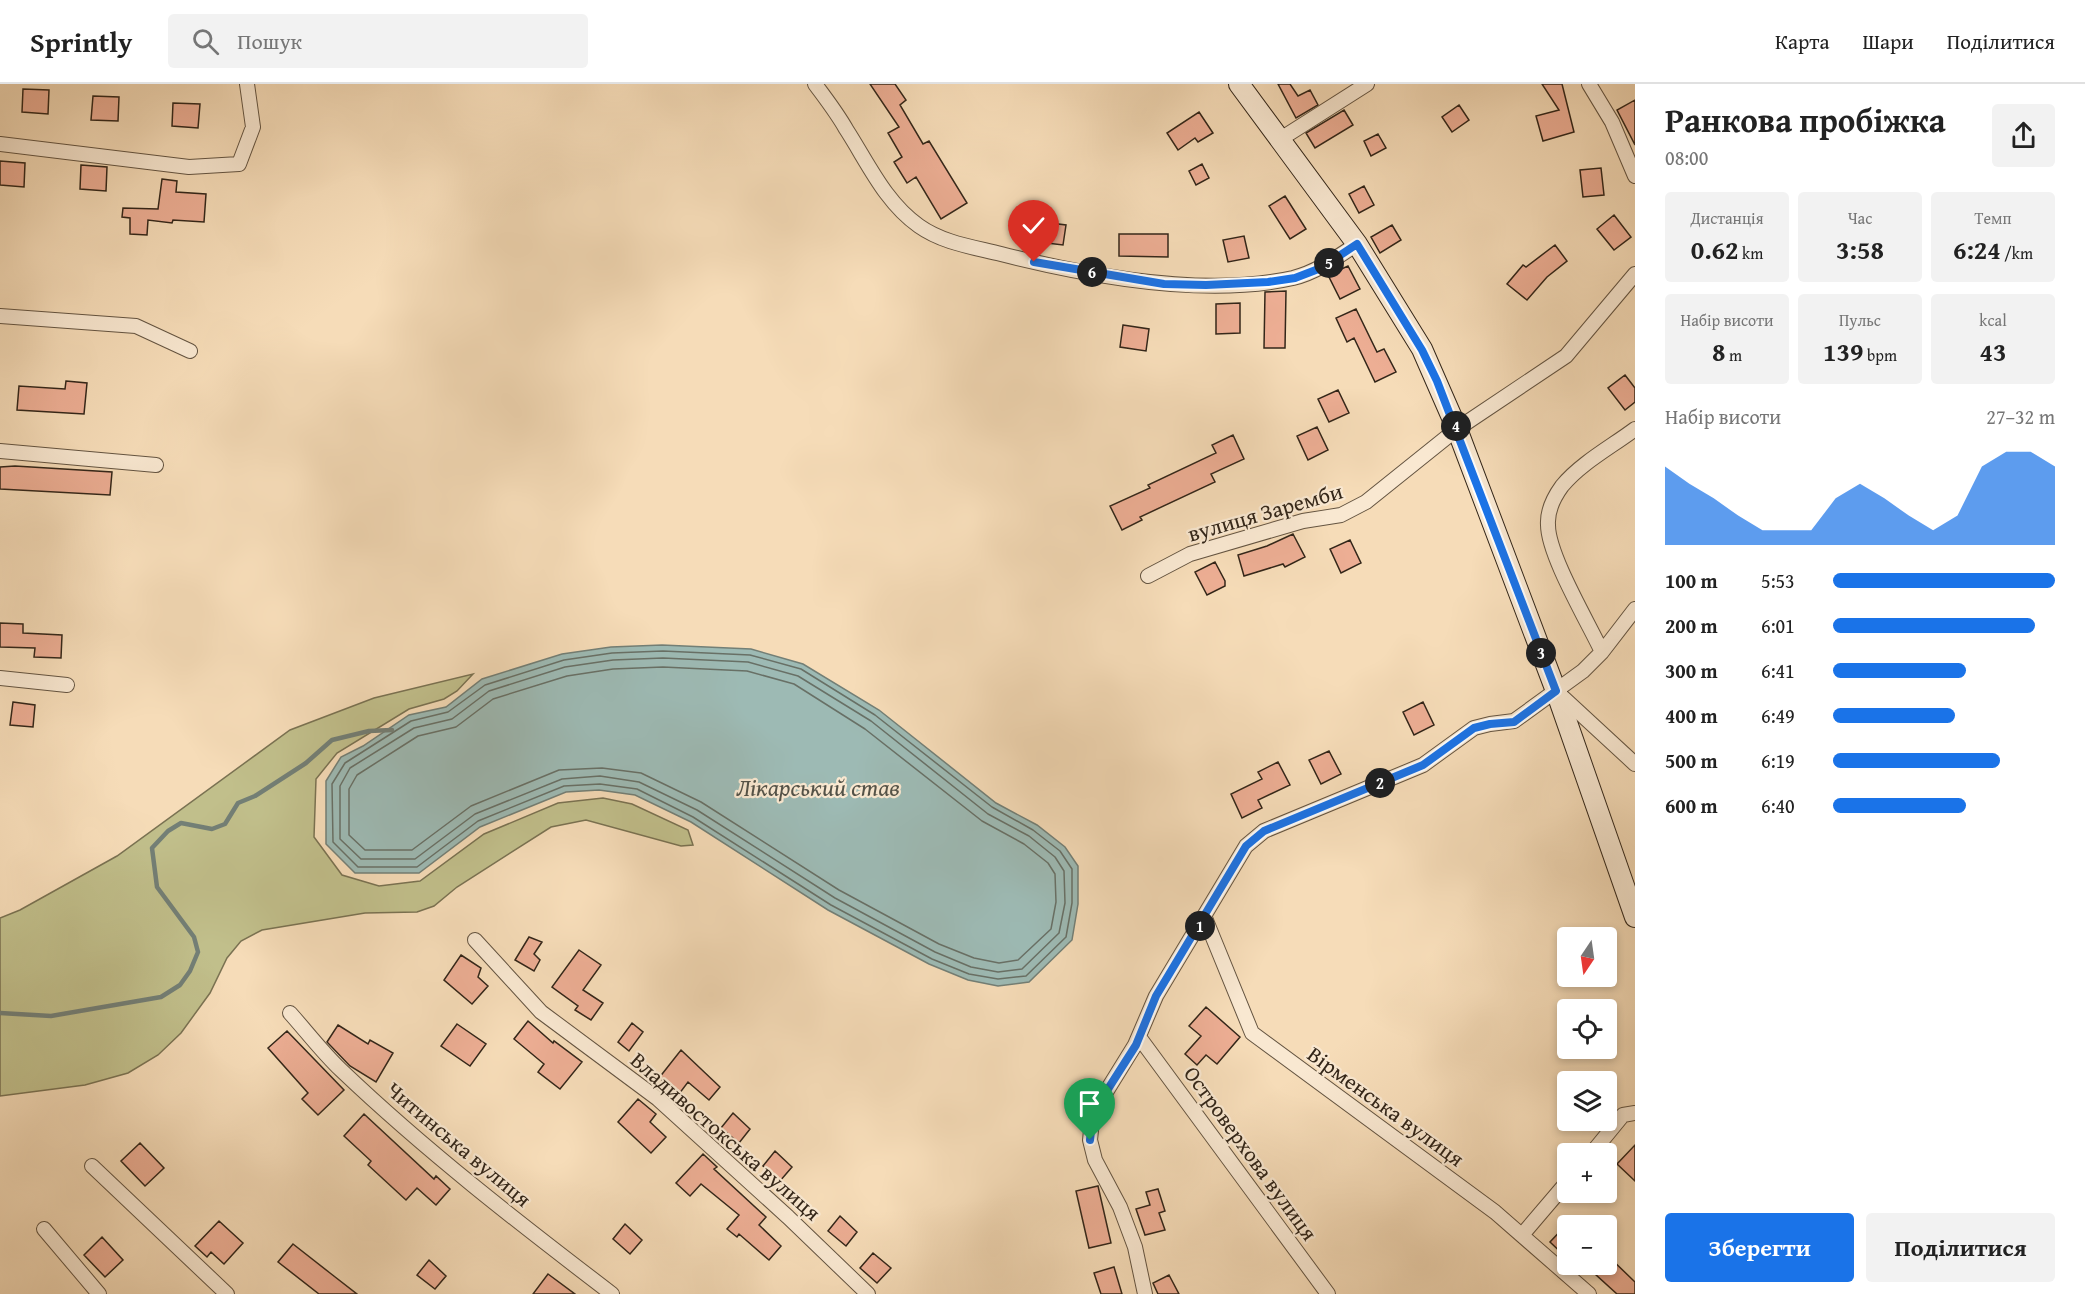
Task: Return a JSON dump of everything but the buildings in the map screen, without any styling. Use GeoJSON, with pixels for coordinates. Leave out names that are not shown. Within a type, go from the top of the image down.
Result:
{"type":"FeatureCollection","features":[{"type":"Feature","properties":{"kind":"street"},"geometry":{"type":"LineString","coordinates":[[0,144],[189,167],[239,164],[254,127],[247,84]]}},
{"type":"Feature","properties":{"kind":"street"},"geometry":{"type":"LineString","coordinates":[[815,84],[845,126],[882,189],[901,211],[920,227],[951,242],[1034,262],[1164,284],[1206,285],[1268,282],[1295,278],[1321,268],[1357,244]]}},
{"type":"Feature","properties":{"kind":"street"},"geometry":{"type":"LineString","coordinates":[[1239,84],[1357,244],[1422,350],[1457,429],[1556,691],[1635,917]]}},
{"type":"Feature","properties":{"kind":"street"},"geometry":{"type":"LineString","coordinates":[[1279,140],[1367,84]]}},
{"type":"Feature","properties":{"kind":"street"},"geometry":{"type":"LineString","coordinates":[[1588,84],[1612,122],[1635,176]]}},
{"type":"Feature","properties":{"kind":"street","name":"вулиця Заремби"},"geometry":{"type":"LineString","coordinates":[[1148,576],[1190,554],[1303,521],[1341,515],[1366,502],[1457,429],[1566,356],[1635,274]]}},
{"type":"Feature","properties":{"kind":"street"},"geometry":{"type":"LineString","coordinates":[[0,315],[136,326],[189,351]]}},
{"type":"Feature","properties":{"kind":"street"},"geometry":{"type":"LineString","coordinates":[[1602,652],[1551,546],[1548,524],[1550,505],[1562,486],[1580,469],[1635,429]]}},
{"type":"Feature","properties":{"kind":"street"},"geometry":{"type":"LineString","coordinates":[[0,452],[156,465]]}},
{"type":"Feature","properties":{"kind":"street"},"geometry":{"type":"LineString","coordinates":[[1145,1294],[1135,1247],[1120,1207],[1095,1160],[1090,1140],[1092,1121],[1101,1100],[1139,1037],[1156,996],[1205,918],[1246,846],[1264,831],[1423,765],[1474,728],[1514,722],[1583,671],[1602,652],[1635,609]]}},
{"type":"Feature","properties":{"kind":"street"},"geometry":{"type":"LineString","coordinates":[[0,678],[67,686]]}},
{"type":"Feature","properties":{"kind":"street"},"geometry":{"type":"LineString","coordinates":[[1556,691],[1635,764]]}},
{"type":"Feature","properties":{"kind":"street","name":"Вірменська вулиця"},"geometry":{"type":"LineString","coordinates":[[1205,918],[1252,1033],[1495,1212],[1589,1294]]}},
{"type":"Feature","properties":{"kind":"street","name":"Владивостокська вулиця"},"geometry":{"type":"LineString","coordinates":[[475,940],[541,1012],[666,1106],[788,1217],[868,1294]]}},
{"type":"Feature","properties":{"kind":"street","name":"Читинська вулиця"},"geometry":{"type":"LineString","coordinates":[[290,1013],[340,1069],[408,1130],[523,1226],[612,1294]]}},
{"type":"Feature","properties":{"kind":"street","name":"Островерхова вулиця"},"geometry":{"type":"LineString","coordinates":[[1139,1037],[1328,1294]]}},
{"type":"Feature","properties":{"kind":"street"},"geometry":{"type":"LineString","coordinates":[[1600,1143],[1623,1115],[1635,1113]]}},
{"type":"Feature","properties":{"kind":"street"},"geometry":{"type":"LineString","coordinates":[[92,1166],[227,1294]]}},
{"type":"Feature","properties":{"kind":"street"},"geometry":{"type":"LineString","coordinates":[[1522,1235],[1557,1194]]}},
{"type":"Feature","properties":{"kind":"street"},"geometry":{"type":"LineString","coordinates":[[44,1229],[99,1294]]}},
{"type":"Feature","properties":{"kind":"shaded area"},"geometry":{"type":"Polygon","coordinates":[[[473,674],[457,691],[444,699],[409,709],[337,753],[316,779],[314,837],[342,875],[379,886],[420,881],[484,834],[558,803],[603,798],[632,804],[688,830],[693,845],[681,846],[586,820],[551,827],[457,887],[434,906],[417,912],[365,913],[262,930],[241,941],[227,958],[210,993],[181,1033],[158,1055],[128,1073],[85,1085],[0,1096],[0,918],[20,910],[117,856],[290,730],[374,698],[473,674]]]}},
{"type":"Feature","properties":{"kind":"water","name":"Лікарський став"},"geometry":{"type":"Polygon","coordinates":[[[662,645],[751,649],[803,664],[879,710],[996,803],[1037,825],[1065,847],[1078,866],[1078,904],[1072,940],[1029,982],[998,986],[968,980],[929,964],[828,910],[691,822],[635,795],[599,790],[566,792],[480,827],[419,873],[355,873],[326,844],[326,781],[341,757],[363,746],[409,715],[446,707],[482,679],[562,654],[611,647],[662,645]]]}},
{"type":"Feature","properties":{"kind":"waterway"},"geometry":{"type":"LineString","coordinates":[[0,1013],[51,1016],[161,997],[180,985],[190,971],[198,952],[194,937],[157,887],[152,848],[168,831],[181,823],[212,829],[225,824],[238,803],[255,796],[306,763],[332,740],[369,731],[392,730]]}},
{"type":"Feature","properties":{"kind":"route"},"geometry":{"type":"LineString","coordinates":[[1034,262],[1164,284],[1206,285],[1268,282],[1295,278],[1321,268],[1357,244],[1422,350],[1437,381],[1556,691],[1514,722],[1474,728],[1423,765],[1264,831],[1246,846],[1205,918],[1156,996],[1136,1045],[1101,1100],[1092,1121],[1090,1140]]}}]}
